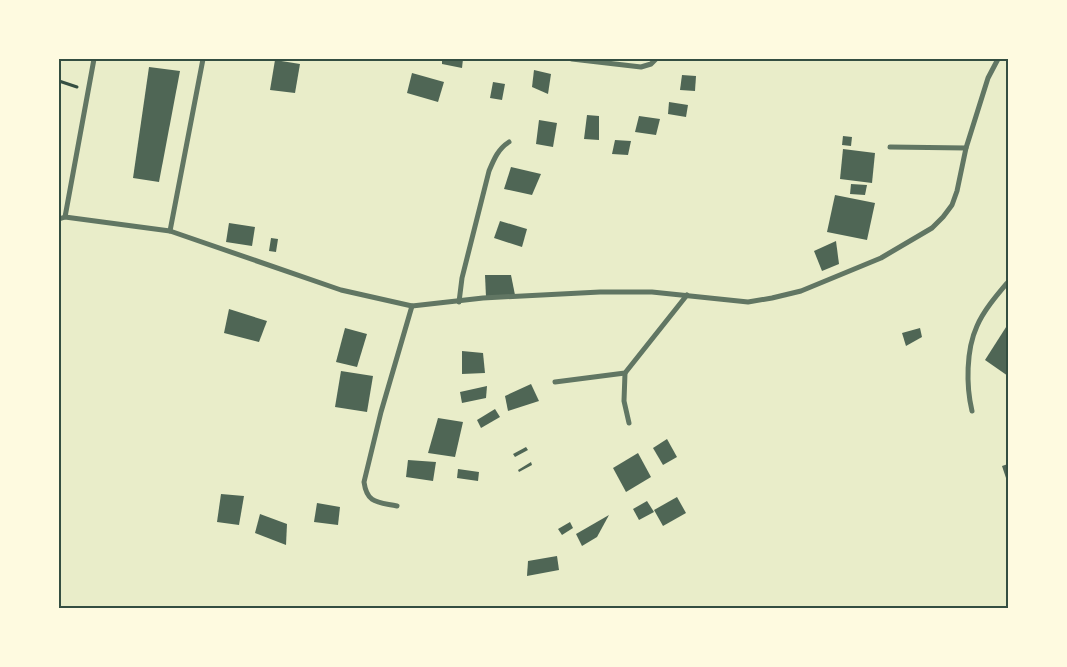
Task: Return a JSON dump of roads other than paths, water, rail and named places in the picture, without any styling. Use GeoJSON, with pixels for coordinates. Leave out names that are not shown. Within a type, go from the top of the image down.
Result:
{"type":"FeatureCollection","features":[{"type":"Feature","properties":{"kind":"street"},"geometry":{"type":"LineString","coordinates":[[65,216],[94,59]]}},
{"type":"Feature","properties":{"kind":"street"},"geometry":{"type":"LineString","coordinates":[[170,231],[203,59]]}},
{"type":"Feature","properties":{"kind":"street"},"geometry":{"type":"LineString","coordinates":[[572,59],[641,67],[651,64],[656,59]]}},
{"type":"Feature","properties":{"kind":"street"},"geometry":{"type":"LineString","coordinates":[[59,219],[65,216],[170,231],[341,290],[412,306],[483,298],[600,292],[652,292],[748,302],[772,298],[801,291],[881,258],[932,228],[952,205],[957,191],[966,148],[988,78],[998,59]]}},
{"type":"Feature","properties":{"kind":"street"},"geometry":{"type":"LineString","coordinates":[[459,302],[462,278],[489,171],[502,146],[509,142]]}},
{"type":"Feature","properties":{"kind":"street"},"geometry":{"type":"LineString","coordinates":[[890,147],[966,148]]}},
{"type":"Feature","properties":{"kind":"street"},"geometry":{"type":"LineString","coordinates":[[972,411],[968,395],[970,348],[976,326],[1008,282]]}},
{"type":"Feature","properties":{"kind":"street"},"geometry":{"type":"LineString","coordinates":[[629,423],[624,401],[625,373],[686,295]]}},
{"type":"Feature","properties":{"kind":"street"},"geometry":{"type":"LineString","coordinates":[[397,506],[369,498],[365,491],[364,482],[412,306]]}},
{"type":"Feature","properties":{"kind":"street"},"geometry":{"type":"LineString","coordinates":[[555,382],[625,373]]}}]}
